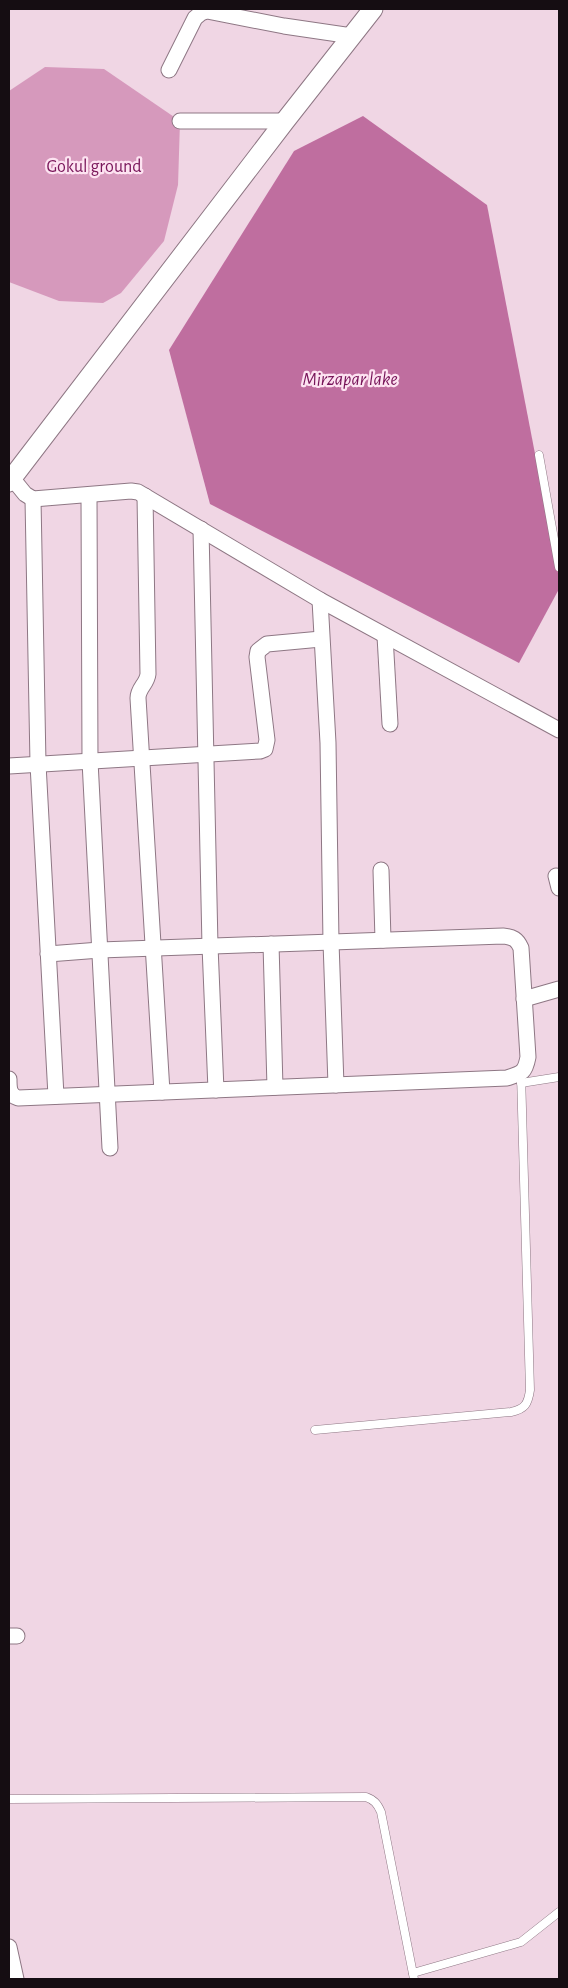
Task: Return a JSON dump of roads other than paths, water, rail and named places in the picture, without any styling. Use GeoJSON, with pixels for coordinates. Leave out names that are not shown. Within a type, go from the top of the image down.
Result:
{"type":"FeatureCollection","features":[{"type":"Feature","properties":{"kind":"street"},"geometry":{"type":"LineString","coordinates":[[170,70],[195,18],[200,13],[207,11],[352,36]]}},
{"type":"Feature","properties":{"kind":"street"},"geometry":{"type":"LineString","coordinates":[[370,13],[10,480],[33,499],[131,491],[145,496],[320,600],[559,730]]}},
{"type":"Feature","properties":{"kind":"street"},"geometry":{"type":"LineString","coordinates":[[180,121],[285,121]]}},
{"type":"Feature","properties":{"kind":"street"},"geometry":{"type":"LineString","coordinates":[[89,495],[90,761],[110,1148]]}},
{"type":"Feature","properties":{"kind":"street"},"geometry":{"type":"LineString","coordinates":[[145,496],[148,674],[147,680],[138,692],[162,1092]]}},
{"type":"Feature","properties":{"kind":"street"},"geometry":{"type":"LineString","coordinates":[[33,499],[38,764],[56,1096]]}},
{"type":"Feature","properties":{"kind":"street"},"geometry":{"type":"LineString","coordinates":[[201,529],[210,946],[216,1090]]}},
{"type":"Feature","properties":{"kind":"street"},"geometry":{"type":"LineString","coordinates":[[320,600],[328,750],[331,942],[336,1085]]}},
{"type":"Feature","properties":{"kind":"street"},"geometry":{"type":"LineString","coordinates":[[386,636],[390,724]]}},
{"type":"Feature","properties":{"kind":"street"},"geometry":{"type":"LineString","coordinates":[[9,766],[265,749],[267,740],[258,651],[267,644],[321,639]]}},
{"type":"Feature","properties":{"kind":"street"},"geometry":{"type":"LineString","coordinates":[[381,870],[383,940]]}},
{"type":"Feature","properties":{"kind":"street"},"geometry":{"type":"LineString","coordinates":[[9,1088],[13,1096],[18,1098],[521,1078],[526,1067],[528,1057],[521,948],[518,941],[513,937],[154,948],[48,954]]}},
{"type":"Feature","properties":{"kind":"street"},"geometry":{"type":"LineString","coordinates":[[271,944],[275,1087]]}},
{"type":"Feature","properties":{"kind":"street"},"geometry":{"type":"LineString","coordinates":[[524,999],[559,989]]}},
{"type":"Feature","properties":{"kind":"street"},"geometry":{"type":"LineString","coordinates":[[9,1947],[16,1979]]}},
{"type":"Feature","properties":{"kind":"lane"},"geometry":{"type":"LineString","coordinates":[[539,455],[559,567]]}},
{"type":"Feature","properties":{"kind":"lane"},"geometry":{"type":"LineString","coordinates":[[315,1430],[511,1412],[522,1409],[528,1402],[530,1390],[521,1078],[559,1076]]}},
{"type":"Feature","properties":{"kind":"lane"},"geometry":{"type":"LineString","coordinates":[[9,1799],[366,1797],[378,1804],[381,1812],[413,1976],[521,1942],[559,1912]]}},
{"type":"Feature","properties":{"kind":"water","name":"Mirzapar lake"},"geometry":{"type":"Polygon","coordinates":[[[363,116],[487,205],[559,578],[559,589],[519,663],[210,504],[169,350],[294,151],[363,116]]]}},
{"type":"Feature","properties":{"kind":"park label","name":"Gokul ground"},"geometry":{"type":"Point","coordinates":[94,166]}}]}
